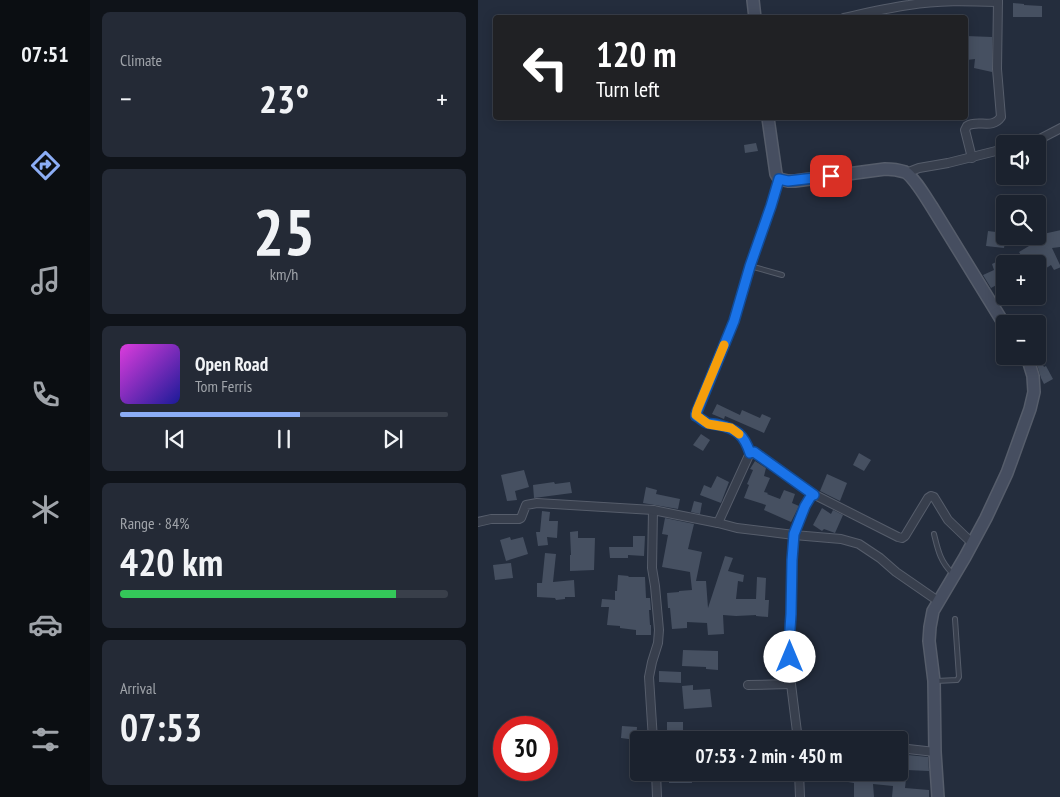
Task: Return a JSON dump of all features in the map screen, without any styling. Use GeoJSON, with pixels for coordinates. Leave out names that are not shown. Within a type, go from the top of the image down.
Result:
{"type":"FeatureCollection","features":[{"type":"Feature","properties":{"kind":"street"},"geometry":{"type":"LineString","coordinates":[[753,0],[755,15]]}},
{"type":"Feature","properties":{"kind":"street"},"geometry":{"type":"LineString","coordinates":[[858,15],[908,4],[951,1],[998,1],[997,69],[1001,117],[998,122],[991,124],[970,124],[967,126],[966,130],[972,158]]}},
{"type":"Feature","properties":{"kind":"street"},"geometry":{"type":"LineString","coordinates":[[718,523],[750,453],[743,437],[736,431],[731,428],[708,424],[696,416],[696,414],[734,321],[779,179],[776,174],[768,120]]}},
{"type":"Feature","properties":{"kind":"street"},"geometry":{"type":"LineString","coordinates":[[1046,136],[1060,128]]}},
{"type":"Feature","properties":{"kind":"street"},"geometry":{"type":"LineString","coordinates":[[906,173],[919,168],[996,151]]}},
{"type":"Feature","properties":{"kind":"street"},"geometry":{"type":"LineString","coordinates":[[779,179],[795,181],[885,169],[906,173],[932,207],[998,315]]}},
{"type":"Feature","properties":{"kind":"street"},"geometry":{"type":"LineString","coordinates":[[938,797],[934,681],[930,634],[933,611],[986,518],[1007,473],[1030,409],[1034,392],[1033,376],[1030,365]]}},
{"type":"Feature","properties":{"kind":"street"},"geometry":{"type":"LineString","coordinates":[[750,453],[754,452],[814,495],[902,538],[928,498],[934,497],[948,520],[972,543]]}},
{"type":"Feature","properties":{"kind":"street"},"geometry":{"type":"LineString","coordinates":[[797,731],[789,644],[792,556],[794,534],[805,506],[811,496],[814,495]]}},
{"type":"Feature","properties":{"kind":"street"},"geometry":{"type":"LineString","coordinates":[[478,522],[491,519],[520,519],[525,506],[537,503],[653,510],[737,528],[841,539],[859,544],[938,601]]}},
{"type":"Feature","properties":{"kind":"street"},"geometry":{"type":"LineString","coordinates":[[652,731],[649,677],[658,644],[659,630],[656,586],[652,568],[653,510]]}},
{"type":"Feature","properties":{"kind":"street"},"geometry":{"type":"LineString","coordinates":[[748,685],[792,684]]}},
{"type":"Feature","properties":{"kind":"street"},"geometry":{"type":"LineString","coordinates":[[908,749],[935,752]]}},
{"type":"Feature","properties":{"kind":"street"},"geometry":{"type":"LineString","coordinates":[[656,781],[657,797]]}},
{"type":"Feature","properties":{"kind":"street"},"geometry":{"type":"LineString","coordinates":[[799,781],[800,797]]}},
{"type":"Feature","properties":{"kind":"lane"},"geometry":{"type":"LineString","coordinates":[[750,266],[782,275]]}},
{"type":"Feature","properties":{"kind":"lane"},"geometry":{"type":"LineString","coordinates":[[934,534],[944,565],[954,575]]}},
{"type":"Feature","properties":{"kind":"lane"},"geometry":{"type":"LineString","coordinates":[[934,681],[957,680],[959,677],[955,619]]}},
{"type":"Feature","properties":{"kind":"building"},"geometry":{"type":"Polygon","coordinates":[[[1013,3],[1042,6],[1042,17],[1013,17],[1013,3]]]}},
{"type":"Feature","properties":{"kind":"building"},"geometry":{"type":"Polygon","coordinates":[[[968,36],[992,37],[992,72],[974,68],[975,59],[968,60],[968,36]]]}},
{"type":"Feature","properties":{"kind":"building"},"geometry":{"type":"Polygon","coordinates":[[[756,143],[758,151],[745,153],[744,145],[756,143]]]}},
{"type":"Feature","properties":{"kind":"building"},"geometry":{"type":"Polygon","coordinates":[[[1061,230],[1061,247],[1052,248],[1061,267],[1054,270],[1051,265],[1046,268],[1046,255],[1021,255],[1019,252],[1031,245],[1046,245],[1046,233],[1061,230]]]}},
{"type":"Feature","properties":{"kind":"building"},"geometry":{"type":"Polygon","coordinates":[[[988,231],[996,232],[996,245],[1004,245],[1004,248],[986,246],[988,231]]]}},
{"type":"Feature","properties":{"kind":"building"},"geometry":{"type":"Polygon","coordinates":[[[996,262],[996,285],[991,288],[983,275],[994,270],[992,264],[996,262]]]}},
{"type":"Feature","properties":{"kind":"building"},"geometry":{"type":"Polygon","coordinates":[[[1037,365],[1046,366],[1053,379],[1044,384],[1037,365]]]}},
{"type":"Feature","properties":{"kind":"building"},"geometry":{"type":"Polygon","coordinates":[[[717,404],[740,415],[742,410],[760,418],[762,414],[771,418],[764,433],[725,416],[724,419],[712,414],[717,404]]]}},
{"type":"Feature","properties":{"kind":"building"},"geometry":{"type":"Polygon","coordinates":[[[701,434],[710,440],[703,451],[693,445],[701,434]]]}},
{"type":"Feature","properties":{"kind":"building"},"geometry":{"type":"Polygon","coordinates":[[[859,453],[871,460],[864,471],[853,465],[859,453]]]}},
{"type":"Feature","properties":{"kind":"building"},"geometry":{"type":"Polygon","coordinates":[[[755,461],[766,468],[764,476],[770,478],[764,492],[780,499],[784,490],[795,494],[792,503],[799,506],[791,522],[764,510],[766,505],[744,498],[753,470],[750,469],[755,461]]]}},
{"type":"Feature","properties":{"kind":"building"},"geometry":{"type":"Polygon","coordinates":[[[524,470],[529,487],[515,491],[517,500],[507,501],[501,475],[524,470]]]}},
{"type":"Feature","properties":{"kind":"building"},"geometry":{"type":"Polygon","coordinates":[[[827,474],[847,483],[840,501],[820,491],[827,474]]]}},
{"type":"Feature","properties":{"kind":"building"},"geometry":{"type":"Polygon","coordinates":[[[717,476],[729,482],[721,503],[700,495],[704,485],[711,488],[717,476]]]}},
{"type":"Feature","properties":{"kind":"building"},"geometry":{"type":"Polygon","coordinates":[[[554,482],[555,484],[570,482],[572,493],[534,498],[533,485],[554,482]]]}},
{"type":"Feature","properties":{"kind":"building"},"geometry":{"type":"Polygon","coordinates":[[[646,487],[657,490],[656,494],[680,499],[678,509],[643,503],[646,487]]]}},
{"type":"Feature","properties":{"kind":"building"},"geometry":{"type":"Polygon","coordinates":[[[694,501],[702,503],[700,514],[691,512],[694,501]]]}},
{"type":"Feature","properties":{"kind":"building"},"geometry":{"type":"Polygon","coordinates":[[[822,508],[831,514],[833,510],[843,515],[835,533],[824,529],[822,531],[813,525],[822,508]]]}},
{"type":"Feature","properties":{"kind":"building"},"geometry":{"type":"Polygon","coordinates":[[[542,511],[550,512],[549,521],[558,521],[557,538],[547,537],[548,545],[538,546],[536,532],[540,532],[542,511]]]}},
{"type":"Feature","properties":{"kind":"building"},"geometry":{"type":"Polygon","coordinates":[[[665,518],[694,524],[688,549],[702,552],[696,581],[706,581],[708,608],[725,556],[733,558],[728,571],[744,575],[743,582],[738,581],[736,599],[756,599],[757,577],[766,578],[765,600],[769,600],[768,617],[723,615],[724,634],[708,635],[707,623],[687,622],[687,628],[672,629],[667,593],[692,590],[690,572],[662,567],[668,535],[662,534],[665,518]]]}},
{"type":"Feature","properties":{"kind":"building"},"geometry":{"type":"Polygon","coordinates":[[[578,531],[578,538],[595,538],[594,570],[570,571],[570,532],[578,531]]]}},
{"type":"Feature","properties":{"kind":"building"},"geometry":{"type":"Polygon","coordinates":[[[633,536],[645,536],[644,556],[628,555],[628,558],[610,558],[609,547],[633,547],[633,536]]]}},
{"type":"Feature","properties":{"kind":"building"},"geometry":{"type":"Polygon","coordinates":[[[510,537],[511,540],[523,537],[528,554],[506,561],[500,540],[510,537]]]}},
{"type":"Feature","properties":{"kind":"building"},"geometry":{"type":"Polygon","coordinates":[[[545,553],[556,554],[553,582],[574,580],[575,597],[565,597],[565,599],[556,600],[555,598],[537,597],[537,583],[542,583],[545,553]]]}},
{"type":"Feature","properties":{"kind":"building"},"geometry":{"type":"Polygon","coordinates":[[[511,563],[513,578],[495,580],[493,565],[511,563]]]}},
{"type":"Feature","properties":{"kind":"building"},"geometry":{"type":"Polygon","coordinates":[[[618,575],[645,577],[646,598],[650,598],[651,635],[636,635],[636,630],[607,625],[609,607],[601,607],[602,599],[615,600],[618,575]]]}},
{"type":"Feature","properties":{"kind":"building"},"geometry":{"type":"Polygon","coordinates":[[[683,650],[718,651],[718,670],[706,669],[706,667],[682,666],[683,650]]]}},
{"type":"Feature","properties":{"kind":"building"},"geometry":{"type":"Polygon","coordinates":[[[659,671],[681,672],[681,683],[659,682],[659,671]]]}},
{"type":"Feature","properties":{"kind":"building"},"geometry":{"type":"Polygon","coordinates":[[[693,685],[693,690],[710,689],[712,707],[684,709],[682,686],[693,685]]]}},
{"type":"Feature","properties":{"kind":"building"},"geometry":{"type":"Polygon","coordinates":[[[667,722],[683,722],[683,731],[667,731],[667,722]]]}},
{"type":"Feature","properties":{"kind":"building"},"geometry":{"type":"Polygon","coordinates":[[[622,726],[637,727],[637,731],[630,731],[630,739],[621,738],[622,726]]]}},
{"type":"Feature","properties":{"kind":"building"},"geometry":{"type":"Polygon","coordinates":[[[908,755],[928,757],[929,771],[908,770],[908,755]]]}},
{"type":"Feature","properties":{"kind":"building"},"geometry":{"type":"Polygon","coordinates":[[[669,781],[692,781],[692,783],[669,783],[669,781]]]}},
{"type":"Feature","properties":{"kind":"building"},"geometry":{"type":"Polygon","coordinates":[[[906,781],[905,788],[929,790],[929,797],[892,797],[893,786],[873,784],[874,797],[854,797],[854,783],[848,782],[906,781]]]}},
{"type":"Feature","properties":{"kind":"slow traffic"},"geometry":{"type":"LineString","coordinates":[[724,345],[696,415],[708,424],[717,424],[731,428],[739,434]]}},
{"type":"Feature","properties":{"kind":"route"},"geometry":{"type":"LineString","coordinates":[[790,657],[792,547],[794,534],[805,506],[811,496],[814,495],[754,452],[750,453],[743,437],[736,431],[717,424],[708,424],[696,416],[696,414],[734,321],[779,179],[788,181],[831,176]]}}]}
